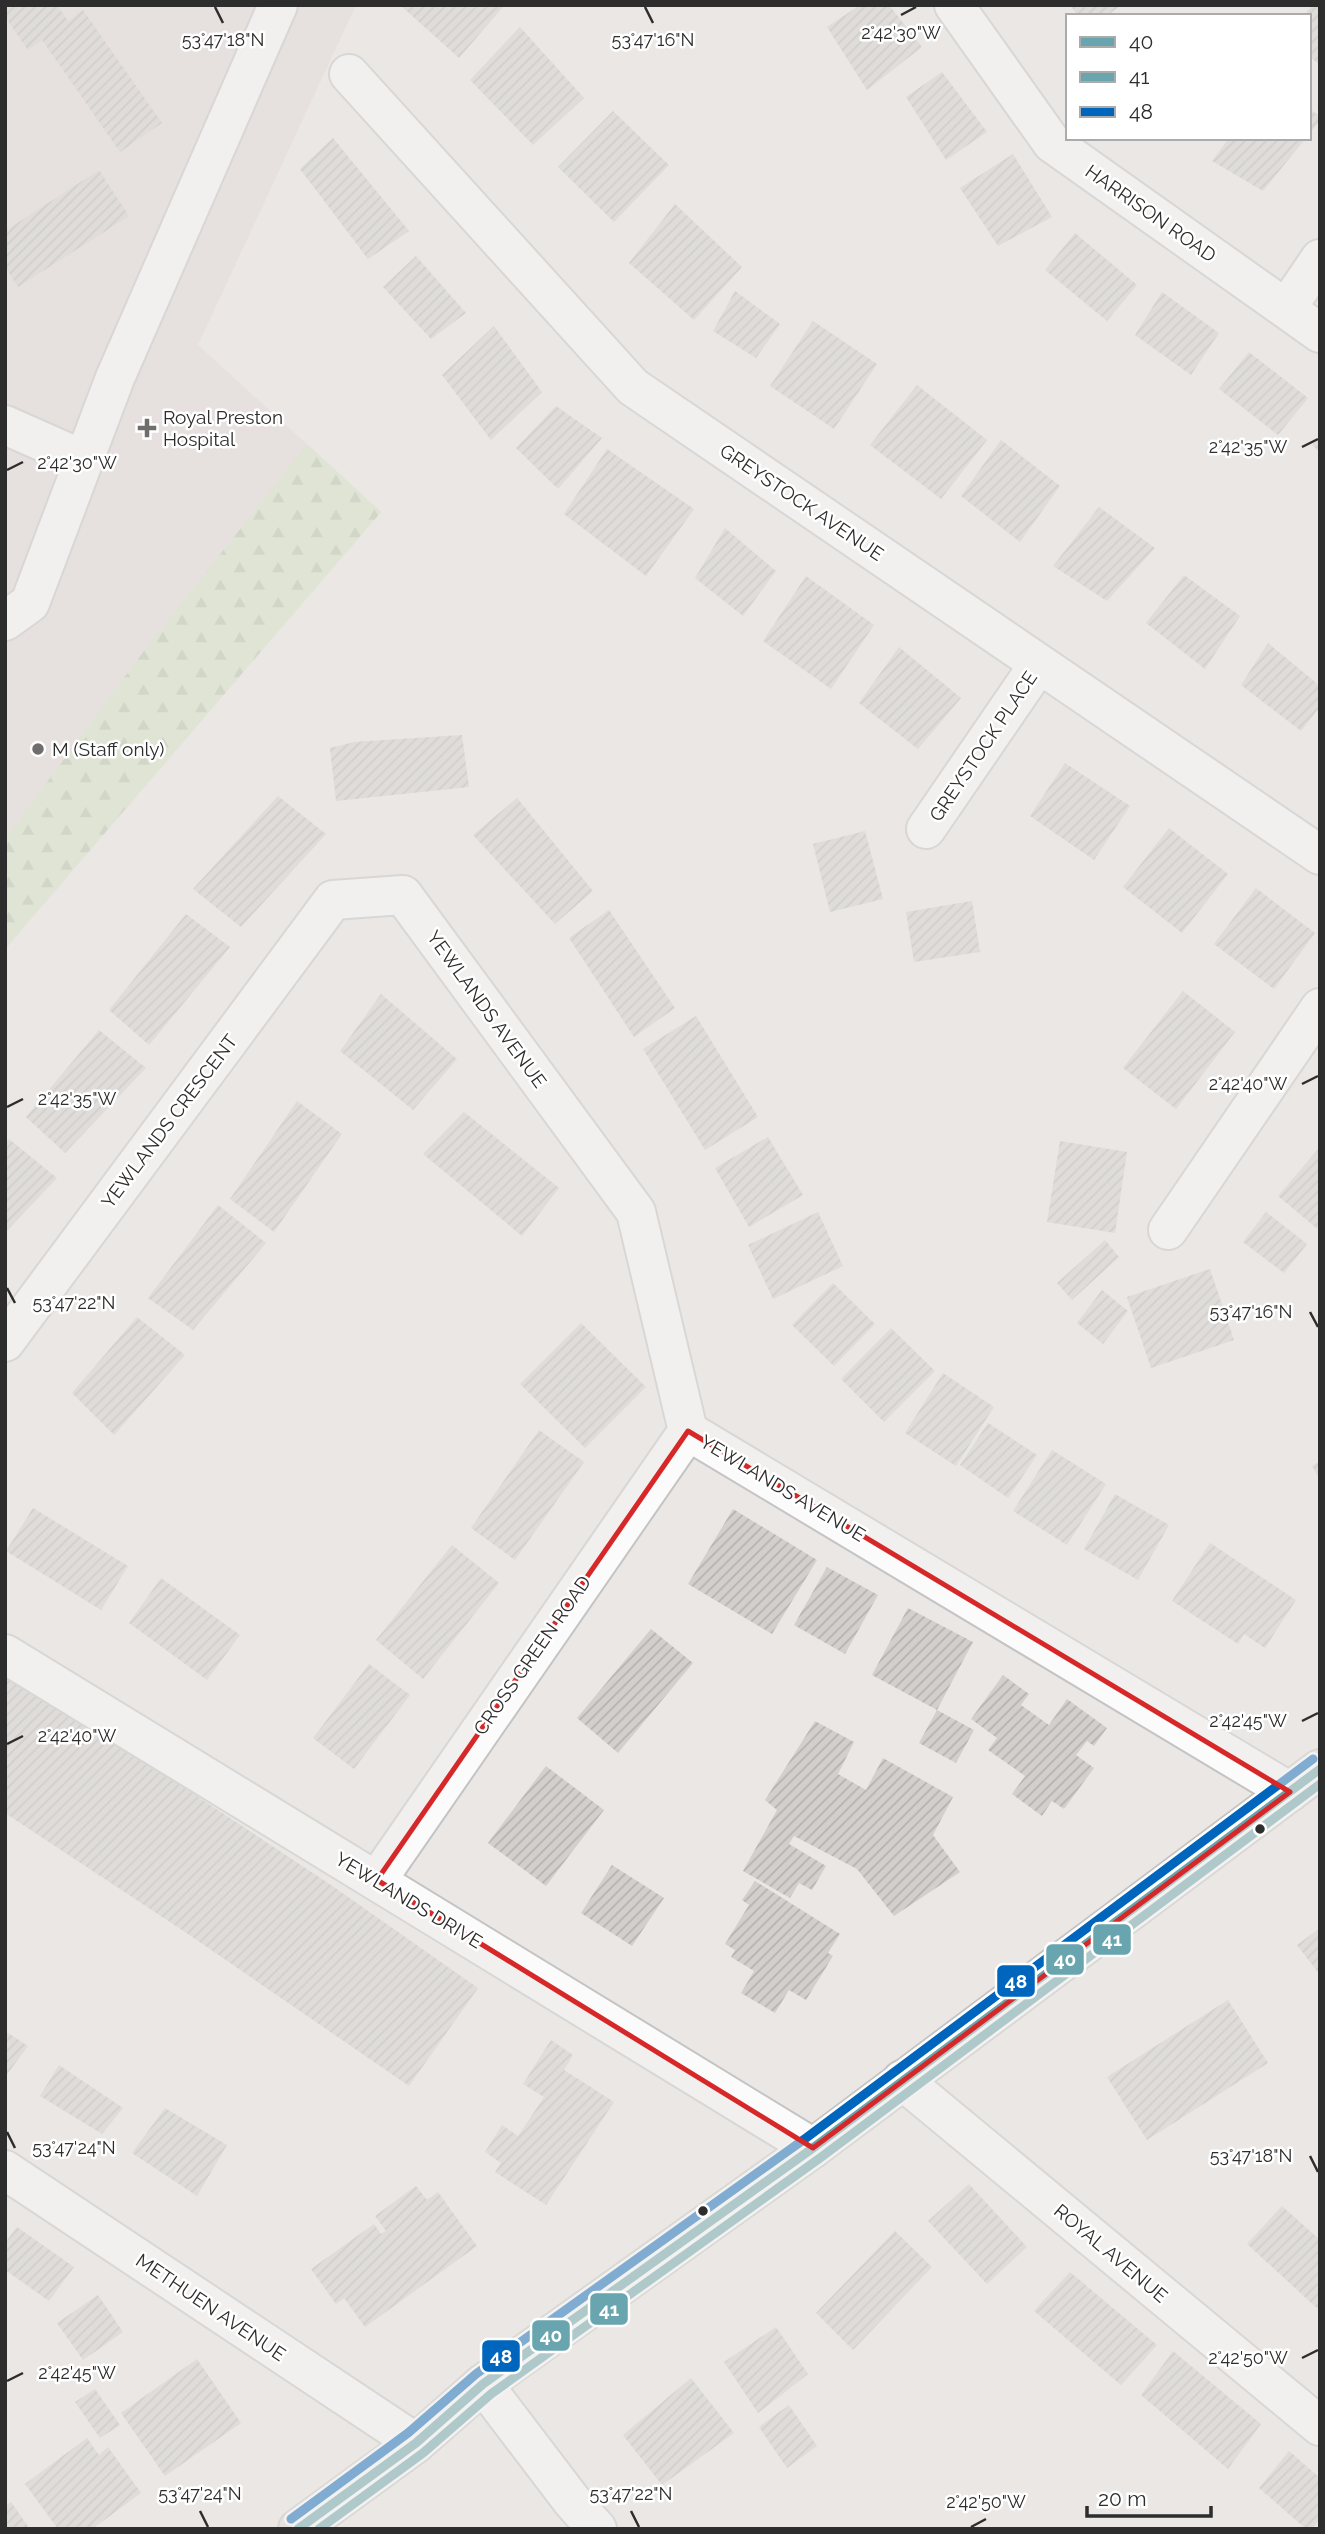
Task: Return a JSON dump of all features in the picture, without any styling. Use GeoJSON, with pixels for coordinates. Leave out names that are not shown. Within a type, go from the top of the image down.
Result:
{"type":"FeatureCollection","features":[{"type":"Feature","properties":{"kind":"highway"},"geometry":{"type":"LineString","coordinates":[[298,2529],[416,2443],[483,2384],[813,2148],[1320,1769]]}},
{"type":"Feature","properties":{"kind":"street"},"geometry":{"type":"LineString","coordinates":[[5,621],[30,603],[115,378],[278,5]]}},
{"type":"Feature","properties":{"kind":"street","name":"HARRISON ROAD"},"geometry":{"type":"LineString","coordinates":[[954,5],[1052,144],[1320,333]]}},
{"type":"Feature","properties":{"kind":"street","name":"GREYSTOCK AVENUE"},"geometry":{"type":"LineString","coordinates":[[349,74],[633,387],[1320,855]]}},
{"type":"Feature","properties":{"kind":"street"},"geometry":{"type":"LineString","coordinates":[[1286,309],[1320,259]]}},
{"type":"Feature","properties":{"kind":"street"},"geometry":{"type":"LineString","coordinates":[[5,425],[85,460]]}},
{"type":"Feature","properties":{"kind":"street","name":"GREYSTOCK PLACE"},"geometry":{"type":"LineString","coordinates":[[926,829],[1039,664]]}},
{"type":"Feature","properties":{"kind":"street","name":"YEWLANDS AVENUE"},"geometry":{"type":"LineString","coordinates":[[333,900],[403,895],[636,1212],[688,1431],[1290,1792]]}},
{"type":"Feature","properties":{"kind":"street","name":"YEWLANDS CRESCENT"},"geometry":{"type":"LineString","coordinates":[[5,1342],[333,900]]}},
{"type":"Feature","properties":{"kind":"street"},"geometry":{"type":"LineString","coordinates":[[1168,1230],[1320,1008]]}},
{"type":"Feature","properties":{"kind":"street","name":"CROSS GREEN ROAD"},"geometry":{"type":"LineString","coordinates":[[377,1880],[688,1431]]}},
{"type":"Feature","properties":{"kind":"street","name":"YEWLANDS DRIVE"},"geometry":{"type":"LineString","coordinates":[[5,1654],[813,2148]]}},
{"type":"Feature","properties":{"kind":"street","name":"ROYAL AVENUE"},"geometry":{"type":"LineString","coordinates":[[902,2080],[1320,2426]]}},
{"type":"Feature","properties":{"kind":"street","name":"METHUEN AVENUE"},"geometry":{"type":"LineString","coordinates":[[5,2170],[416,2443]]}},
{"type":"Feature","properties":{"kind":"street"},"geometry":{"type":"LineString","coordinates":[[483,2384],[572,2501],[597,2529]]}},
{"type":"Feature","properties":{"kind":"highlighted area"},"geometry":{"type":"Polygon","coordinates":[[[688,1431],[1290,1792],[813,2148],[377,1880],[688,1431]]]}},
{"type":"Feature","properties":{"kind":"shaded area","name":"Royal Preston Hospital"},"geometry":{"type":"Polygon","coordinates":[[[5,5],[356,5],[198,345],[381,512],[5,949],[5,5]]]}},
{"type":"Feature","properties":{"kind":"green space"},"geometry":{"type":"Polygon","coordinates":[[[307,444],[381,512],[5,949],[5,839],[137,660],[307,444]]]}},
{"type":"Feature","properties":{"kind":"building"},"geometry":{"type":"Polygon","coordinates":[[[5,5],[57,5],[68,21],[83,10],[162,123],[120,152],[42,40],[28,50],[5,17],[5,5]]]}},
{"type":"Feature","properties":{"kind":"building"},"geometry":{"type":"Polygon","coordinates":[[[400,5],[500,5],[503,7],[459,58],[400,5]]]}},
{"type":"Feature","properties":{"kind":"building"},"geometry":{"type":"Polygon","coordinates":[[[860,5],[889,5],[922,47],[867,90],[827,27],[860,5]]]}},
{"type":"Feature","properties":{"kind":"building"},"geometry":{"type":"Polygon","coordinates":[[[1070,5],[1121,5],[1110,14],[1077,14],[1070,5]]]}},
{"type":"Feature","properties":{"kind":"building"},"geometry":{"type":"Polygon","coordinates":[[[1312,5],[1320,5],[1320,65],[1311,58],[1311,14],[1305,14],[1312,5]]]}},
{"type":"Feature","properties":{"kind":"building"},"geometry":{"type":"Polygon","coordinates":[[[520,27],[584,98],[533,145],[470,80],[520,27]]]}},
{"type":"Feature","properties":{"kind":"building"},"geometry":{"type":"Polygon","coordinates":[[[942,72],[987,132],[946,160],[906,97],[942,72]]]}},
{"type":"Feature","properties":{"kind":"building"},"geometry":{"type":"Polygon","coordinates":[[[1311,110],[1320,116],[1320,121],[1311,132],[1311,110]]]}},
{"type":"Feature","properties":{"kind":"building"},"geometry":{"type":"Polygon","coordinates":[[[613,111],[669,165],[614,222],[558,167],[613,111]]]}},
{"type":"Feature","properties":{"kind":"building"},"geometry":{"type":"Polygon","coordinates":[[[333,138],[409,231],[368,259],[300,169],[333,138]]]}},
{"type":"Feature","properties":{"kind":"building"},"geometry":{"type":"Polygon","coordinates":[[[1228,140],[1304,140],[1263,191],[1212,161],[1228,140]]]}},
{"type":"Feature","properties":{"kind":"building"},"geometry":{"type":"Polygon","coordinates":[[[1013,154],[1052,217],[998,246],[960,188],[1013,154]]]}},
{"type":"Feature","properties":{"kind":"building"},"geometry":{"type":"Polygon","coordinates":[[[99,170],[129,216],[18,287],[5,267],[5,231],[99,170]]]}},
{"type":"Feature","properties":{"kind":"building"},"geometry":{"type":"Polygon","coordinates":[[[675,204],[742,267],[694,320],[629,263],[675,204]]]}},
{"type":"Feature","properties":{"kind":"building"},"geometry":{"type":"Polygon","coordinates":[[[1075,233],[1137,285],[1107,321],[1045,270],[1075,233]]]}},
{"type":"Feature","properties":{"kind":"building"},"geometry":{"type":"Polygon","coordinates":[[[416,256],[466,313],[431,339],[383,287],[416,256]]]}},
{"type":"Feature","properties":{"kind":"building"},"geometry":{"type":"Polygon","coordinates":[[[735,291],[780,324],[756,358],[713,331],[735,291]]]}},
{"type":"Feature","properties":{"kind":"building"},"geometry":{"type":"Polygon","coordinates":[[[1162,292],[1219,333],[1191,375],[1135,335],[1162,292]]]}},
{"type":"Feature","properties":{"kind":"building"},"geometry":{"type":"Polygon","coordinates":[[[813,321],[877,364],[834,429],[770,386],[813,321]]]}},
{"type":"Feature","properties":{"kind":"building"},"geometry":{"type":"Polygon","coordinates":[[[494,326],[542,392],[491,440],[442,375],[494,326]]]}},
{"type":"Feature","properties":{"kind":"building"},"geometry":{"type":"Polygon","coordinates":[[[1249,352],[1308,398],[1278,435],[1219,389],[1249,352]]]}},
{"type":"Feature","properties":{"kind":"building"},"geometry":{"type":"Polygon","coordinates":[[[917,385],[987,440],[941,499],[870,445],[917,385]]]}},
{"type":"Feature","properties":{"kind":"building"},"geometry":{"type":"Polygon","coordinates":[[[556,406],[602,438],[558,489],[516,448],[556,406]]]}},
{"type":"Feature","properties":{"kind":"building"},"geometry":{"type":"Polygon","coordinates":[[[1320,436],[1320,452],[1312,445],[1320,436]]]}},
{"type":"Feature","properties":{"kind":"building"},"geometry":{"type":"Polygon","coordinates":[[[1001,440],[1060,486],[1020,542],[961,496],[1001,440]]]}},
{"type":"Feature","properties":{"kind":"building"},"geometry":{"type":"Polygon","coordinates":[[[607,449],[694,509],[646,576],[564,514],[607,449]]]}},
{"type":"Feature","properties":{"kind":"building"},"geometry":{"type":"Polygon","coordinates":[[[1099,507],[1155,548],[1107,601],[1053,566],[1099,507]]]}},
{"type":"Feature","properties":{"kind":"building"},"geometry":{"type":"Polygon","coordinates":[[[725,528],[776,571],[743,616],[695,578],[725,528]]]}},
{"type":"Feature","properties":{"kind":"building"},"geometry":{"type":"Polygon","coordinates":[[[1184,575],[1240,616],[1205,669],[1146,623],[1184,575]]]}},
{"type":"Feature","properties":{"kind":"building"},"geometry":{"type":"Polygon","coordinates":[[[806,576],[874,625],[831,689],[763,641],[806,576]]]}},
{"type":"Feature","properties":{"kind":"building"},"geometry":{"type":"Polygon","coordinates":[[[1268,643],[1320,686],[1320,707],[1301,731],[1241,685],[1268,643]]]}},
{"type":"Feature","properties":{"kind":"building"},"geometry":{"type":"Polygon","coordinates":[[[899,647],[961,698],[918,749],[859,703],[899,647]]]}},
{"type":"Feature","properties":{"kind":"building"},"geometry":{"type":"Polygon","coordinates":[[[462,735],[469,787],[336,801],[330,748],[354,742],[462,735]]]}},
{"type":"Feature","properties":{"kind":"building"},"geometry":{"type":"Polygon","coordinates":[[[1065,763],[1130,806],[1094,860],[1030,816],[1065,763]]]}},
{"type":"Feature","properties":{"kind":"building"},"geometry":{"type":"Polygon","coordinates":[[[278,796],[326,834],[241,927],[193,889],[278,796]]]}},
{"type":"Feature","properties":{"kind":"building"},"geometry":{"type":"Polygon","coordinates":[[[517,798],[593,891],[555,924],[473,835],[517,798]]]}},
{"type":"Feature","properties":{"kind":"building"},"geometry":{"type":"Polygon","coordinates":[[[1169,828],[1228,874],[1182,933],[1123,887],[1169,828]]]}},
{"type":"Feature","properties":{"kind":"building"},"geometry":{"type":"Polygon","coordinates":[[[865,831],[883,899],[830,912],[813,844],[865,831]]]}},
{"type":"Feature","properties":{"kind":"building"},"geometry":{"type":"Polygon","coordinates":[[[1256,888],[1315,933],[1274,989],[1214,944],[1256,888]]]}},
{"type":"Feature","properties":{"kind":"building"},"geometry":{"type":"Polygon","coordinates":[[[972,901],[980,952],[914,962],[906,912],[972,901]]]}},
{"type":"Feature","properties":{"kind":"building"},"geometry":{"type":"Polygon","coordinates":[[[609,910],[675,1008],[634,1037],[569,938],[609,910]]]}},
{"type":"Feature","properties":{"kind":"building"},"geometry":{"type":"Polygon","coordinates":[[[186,914],[230,947],[149,1045],[109,1010],[186,914]]]}},
{"type":"Feature","properties":{"kind":"building"},"geometry":{"type":"Polygon","coordinates":[[[1183,991],[1235,1032],[1176,1109],[1123,1068],[1183,991]]]}},
{"type":"Feature","properties":{"kind":"building"},"geometry":{"type":"Polygon","coordinates":[[[381,994],[457,1059],[413,1110],[340,1051],[381,994]]]}},
{"type":"Feature","properties":{"kind":"building"},"geometry":{"type":"Polygon","coordinates":[[[696,1016],[758,1117],[705,1150],[643,1049],[696,1016]]]}},
{"type":"Feature","properties":{"kind":"building"},"geometry":{"type":"Polygon","coordinates":[[[99,1030],[146,1068],[65,1153],[26,1117],[99,1030]]]}},
{"type":"Feature","properties":{"kind":"building"},"geometry":{"type":"Polygon","coordinates":[[[297,1101],[342,1134],[274,1232],[230,1199],[297,1101]]]}},
{"type":"Feature","properties":{"kind":"building"},"geometry":{"type":"Polygon","coordinates":[[[464,1112],[559,1188],[522,1236],[423,1154],[464,1112]]]}},
{"type":"Feature","properties":{"kind":"building"},"geometry":{"type":"Polygon","coordinates":[[[768,1137],[803,1195],[749,1227],[715,1168],[768,1137]]]}},
{"type":"Feature","properties":{"kind":"building"},"geometry":{"type":"Polygon","coordinates":[[[9,1139],[57,1178],[5,1233],[5,1144],[9,1139]]]}},
{"type":"Feature","properties":{"kind":"building"},"geometry":{"type":"Polygon","coordinates":[[[1060,1141],[1127,1152],[1115,1233],[1047,1222],[1060,1141]]]}},
{"type":"Feature","properties":{"kind":"building"},"geometry":{"type":"Polygon","coordinates":[[[1320,1147],[1320,1231],[1278,1196],[1320,1147]]]}},
{"type":"Feature","properties":{"kind":"building"},"geometry":{"type":"Polygon","coordinates":[[[218,1205],[266,1243],[193,1330],[148,1298],[218,1205]]]}},
{"type":"Feature","properties":{"kind":"building"},"geometry":{"type":"Polygon","coordinates":[[[818,1212],[843,1266],[773,1299],[748,1245],[818,1212]]]}},
{"type":"Feature","properties":{"kind":"building"},"geometry":{"type":"Polygon","coordinates":[[[1266,1212],[1307,1244],[1284,1273],[1243,1242],[1266,1212]]]}},
{"type":"Feature","properties":{"kind":"building"},"geometry":{"type":"Polygon","coordinates":[[[1105,1240],[1119,1257],[1072,1300],[1057,1283],[1105,1240]]]}},
{"type":"Feature","properties":{"kind":"building"},"geometry":{"type":"Polygon","coordinates":[[[1210,1269],[1234,1340],[1151,1368],[1127,1297],[1210,1269]]]}},
{"type":"Feature","properties":{"kind":"building"},"geometry":{"type":"Polygon","coordinates":[[[833,1283],[875,1324],[834,1366],[792,1325],[833,1283]]]}},
{"type":"Feature","properties":{"kind":"building"},"geometry":{"type":"Polygon","coordinates":[[[1102,1290],[1128,1311],[1103,1344],[1077,1323],[1102,1290]]]}},
{"type":"Feature","properties":{"kind":"building"},"geometry":{"type":"Polygon","coordinates":[[[137,1317],[185,1355],[114,1435],[72,1393],[137,1317]]]}},
{"type":"Feature","properties":{"kind":"building"},"geometry":{"type":"Polygon","coordinates":[[[581,1323],[646,1387],[585,1448],[520,1384],[581,1323]]]}},
{"type":"Feature","properties":{"kind":"building"},"geometry":{"type":"Polygon","coordinates":[[[891,1328],[935,1371],[884,1422],[841,1379],[891,1328]]]}},
{"type":"Feature","properties":{"kind":"building"},"geometry":{"type":"Polygon","coordinates":[[[943,1373],[994,1407],[956,1466],[905,1433],[943,1373]]]}},
{"type":"Feature","properties":{"kind":"building"},"geometry":{"type":"Polygon","coordinates":[[[988,1423],[1037,1455],[1008,1498],[960,1465],[988,1423]]]}},
{"type":"Feature","properties":{"kind":"building"},"geometry":{"type":"Polygon","coordinates":[[[539,1430],[584,1462],[515,1560],[471,1528],[539,1430]]]}},
{"type":"Feature","properties":{"kind":"building"},"geometry":{"type":"Polygon","coordinates":[[[1052,1450],[1106,1484],[1067,1545],[1013,1511],[1052,1450]]]}},
{"type":"Feature","properties":{"kind":"building"},"geometry":{"type":"Polygon","coordinates":[[[1320,1461],[1320,1479],[1312,1466],[1320,1461]]]}},
{"type":"Feature","properties":{"kind":"building"},"geometry":{"type":"Polygon","coordinates":[[[1115,1494],[1169,1525],[1138,1580],[1084,1549],[1115,1494]]]}},
{"type":"Feature","properties":{"kind":"building"},"geometry":{"type":"Polygon","coordinates":[[[33,1508],[128,1566],[101,1610],[6,1551],[33,1508]]]}},
{"type":"Feature","properties":{"kind":"building"},"geometry":{"type":"Polygon","coordinates":[[[733,1509],[817,1560],[772,1634],[688,1584],[733,1509]]]}},
{"type":"Feature","properties":{"kind":"building"},"geometry":{"type":"Polygon","coordinates":[[[1210,1543],[1296,1600],[1265,1648],[1244,1634],[1238,1644],[1172,1601],[1210,1543]]]}},
{"type":"Feature","properties":{"kind":"building"},"geometry":{"type":"Polygon","coordinates":[[[452,1545],[499,1583],[423,1679],[376,1640],[452,1545]]]}},
{"type":"Feature","properties":{"kind":"building"},"geometry":{"type":"Polygon","coordinates":[[[827,1567],[878,1595],[845,1654],[794,1625],[827,1567]]]}},
{"type":"Feature","properties":{"kind":"building"},"geometry":{"type":"Polygon","coordinates":[[[161,1578],[240,1635],[207,1680],[129,1623],[161,1578]]]}},
{"type":"Feature","properties":{"kind":"building"},"geometry":{"type":"Polygon","coordinates":[[[908,1608],[973,1642],[937,1710],[872,1675],[908,1608]]]}},
{"type":"Feature","properties":{"kind":"building"},"geometry":{"type":"Polygon","coordinates":[[[651,1629],[693,1663],[618,1753],[577,1718],[651,1629]]]}},
{"type":"Feature","properties":{"kind":"building"},"geometry":{"type":"Polygon","coordinates":[[[369,1664],[410,1695],[354,1769],[313,1738],[369,1664]]]}},
{"type":"Feature","properties":{"kind":"building"},"geometry":{"type":"Polygon","coordinates":[[[5,1669],[331,1885],[478,1988],[409,2086],[185,1932],[5,1813],[5,1669]]]}},
{"type":"Feature","properties":{"kind":"building"},"geometry":{"type":"Polygon","coordinates":[[[1003,1675],[1029,1694],[1021,1705],[1049,1725],[1067,1699],[1107,1728],[1094,1746],[1087,1741],[1076,1755],[1094,1768],[1064,1809],[1052,1801],[1042,1816],[1012,1794],[1025,1776],[988,1750],[997,1738],[971,1719],[1003,1675]]]}},
{"type":"Feature","properties":{"kind":"building"},"geometry":{"type":"Polygon","coordinates":[[[937,1710],[974,1730],[956,1763],[919,1743],[937,1710]]]}},
{"type":"Feature","properties":{"kind":"building"},"geometry":{"type":"Polygon","coordinates":[[[815,1721],[854,1742],[838,1774],[866,1790],[883,1758],[953,1797],[933,1835],[960,1872],[894,1916],[857,1869],[794,1836],[789,1844],[826,1866],[812,1890],[799,1883],[790,1898],[743,1871],[777,1810],[765,1800],[815,1721]]]}},
{"type":"Feature","properties":{"kind":"building"},"geometry":{"type":"Polygon","coordinates":[[[546,1766],[604,1810],[546,1886],[488,1843],[546,1766]]]}},
{"type":"Feature","properties":{"kind":"building"},"geometry":{"type":"Polygon","coordinates":[[[612,1865],[664,1898],[632,1946],[581,1913],[612,1865]]]}},
{"type":"Feature","properties":{"kind":"building"},"geometry":{"type":"Polygon","coordinates":[[[755,1881],[840,1934],[828,1953],[833,1956],[806,2000],[789,1990],[775,2013],[741,1993],[754,1971],[731,1957],[735,1950],[725,1944],[749,1905],[742,1900],[755,1881]]]}},
{"type":"Feature","properties":{"kind":"building"},"geometry":{"type":"Polygon","coordinates":[[[1320,1928],[1320,1975],[1297,1945],[1320,1928]]]}},
{"type":"Feature","properties":{"kind":"building"},"geometry":{"type":"Polygon","coordinates":[[[1228,2000],[1268,2063],[1147,2140],[1107,2077],[1228,2000]]]}},
{"type":"Feature","properties":{"kind":"building"},"geometry":{"type":"Polygon","coordinates":[[[5,2031],[28,2046],[5,2077],[5,2031]]]}},
{"type":"Feature","properties":{"kind":"building"},"geometry":{"type":"Polygon","coordinates":[[[551,2040],[573,2055],[564,2070],[614,2102],[546,2205],[495,2172],[501,2163],[485,2152],[502,2125],[518,2136],[544,2097],[523,2084],[551,2040]]]}},
{"type":"Feature","properties":{"kind":"building"},"geometry":{"type":"Polygon","coordinates":[[[59,2065],[123,2108],[102,2134],[40,2096],[59,2065]]]}},
{"type":"Feature","properties":{"kind":"building"},"geometry":{"type":"Polygon","coordinates":[[[165,2108],[227,2145],[197,2196],[132,2153],[165,2108]]]}},
{"type":"Feature","properties":{"kind":"building"},"geometry":{"type":"Polygon","coordinates":[[[969,2184],[1027,2247],[987,2284],[928,2221],[969,2184]]]}},
{"type":"Feature","properties":{"kind":"building"},"geometry":{"type":"Polygon","coordinates":[[[416,2186],[427,2200],[438,2192],[477,2246],[365,2327],[344,2298],[336,2304],[311,2269],[374,2224],[381,2234],[386,2231],[375,2216],[416,2186]]]}},
{"type":"Feature","properties":{"kind":"building"},"geometry":{"type":"Polygon","coordinates":[[[1282,2206],[1320,2240],[1320,2311],[1247,2244],[1282,2206]]]}},
{"type":"Feature","properties":{"kind":"building"},"geometry":{"type":"Polygon","coordinates":[[[17,2227],[74,2267],[49,2301],[5,2270],[5,2243],[17,2227]]]}},
{"type":"Feature","properties":{"kind":"building"},"geometry":{"type":"Polygon","coordinates":[[[895,2231],[932,2267],[853,2350],[816,2313],[895,2231]]]}},
{"type":"Feature","properties":{"kind":"building"},"geometry":{"type":"Polygon","coordinates":[[[1070,2272],[1157,2345],[1121,2385],[1034,2311],[1070,2272]]]}},
{"type":"Feature","properties":{"kind":"building"},"geometry":{"type":"Polygon","coordinates":[[[98,2295],[123,2332],[83,2360],[57,2323],[98,2295]]]}},
{"type":"Feature","properties":{"kind":"building"},"geometry":{"type":"Polygon","coordinates":[[[776,2327],[808,2374],[758,2413],[724,2362],[776,2327]]]}},
{"type":"Feature","properties":{"kind":"building"},"geometry":{"type":"Polygon","coordinates":[[[1173,2351],[1261,2424],[1228,2469],[1141,2395],[1173,2351]]]}},
{"type":"Feature","properties":{"kind":"building"},"geometry":{"type":"Polygon","coordinates":[[[197,2359],[241,2423],[165,2476],[121,2413],[197,2359]]]}},
{"type":"Feature","properties":{"kind":"building"},"geometry":{"type":"Polygon","coordinates":[[[691,2378],[734,2433],[662,2485],[623,2435],[691,2378]]]}},
{"type":"Feature","properties":{"kind":"building"},"geometry":{"type":"Polygon","coordinates":[[[95,2389],[120,2425],[100,2438],[75,2402],[95,2389]]]}},
{"type":"Feature","properties":{"kind":"building"},"geometry":{"type":"Polygon","coordinates":[[[789,2405],[817,2446],[787,2468],[759,2427],[789,2405]]]}},
{"type":"Feature","properties":{"kind":"building"},"geometry":{"type":"Polygon","coordinates":[[[87,2438],[99,2455],[108,2447],[141,2493],[92,2529],[58,2529],[25,2484],[87,2438]]]}},
{"type":"Feature","properties":{"kind":"building"},"geometry":{"type":"Polygon","coordinates":[[[1289,2451],[1320,2478],[1320,2519],[1312,2529],[1306,2529],[1259,2488],[1289,2451]]]}},
{"type":"Feature","properties":{"kind":"building"},"geometry":{"type":"Polygon","coordinates":[[[11,2502],[30,2529],[5,2529],[5,2506],[11,2502]]]}},
{"type":"Feature","properties":{"kind":"transit line","name":"48"},"geometry":{"type":"LineString","coordinates":[[291,2519],[408,2433],[476,2374],[806,2138],[1313,1759]]}},
{"type":"Feature","properties":{"kind":"transit line","name":"40"},"geometry":{"type":"LineString","coordinates":[[298,2529],[416,2443],[483,2384],[813,2148],[1320,1769]]}},
{"type":"Feature","properties":{"kind":"transit line","name":"41"},"geometry":{"type":"LineString","coordinates":[[319,2529],[423,2453],[491,2394],[820,2158],[1320,1784]]}},
{"type":"Feature","properties":{"kind":"place","name":"Royal Preston Hospital"},"geometry":{"type":"Point","coordinates":[147,428]}},
{"type":"Feature","properties":{"kind":"place","name":"M (Staff only)"},"geometry":{"type":"Point","coordinates":[38,749]}}]}
